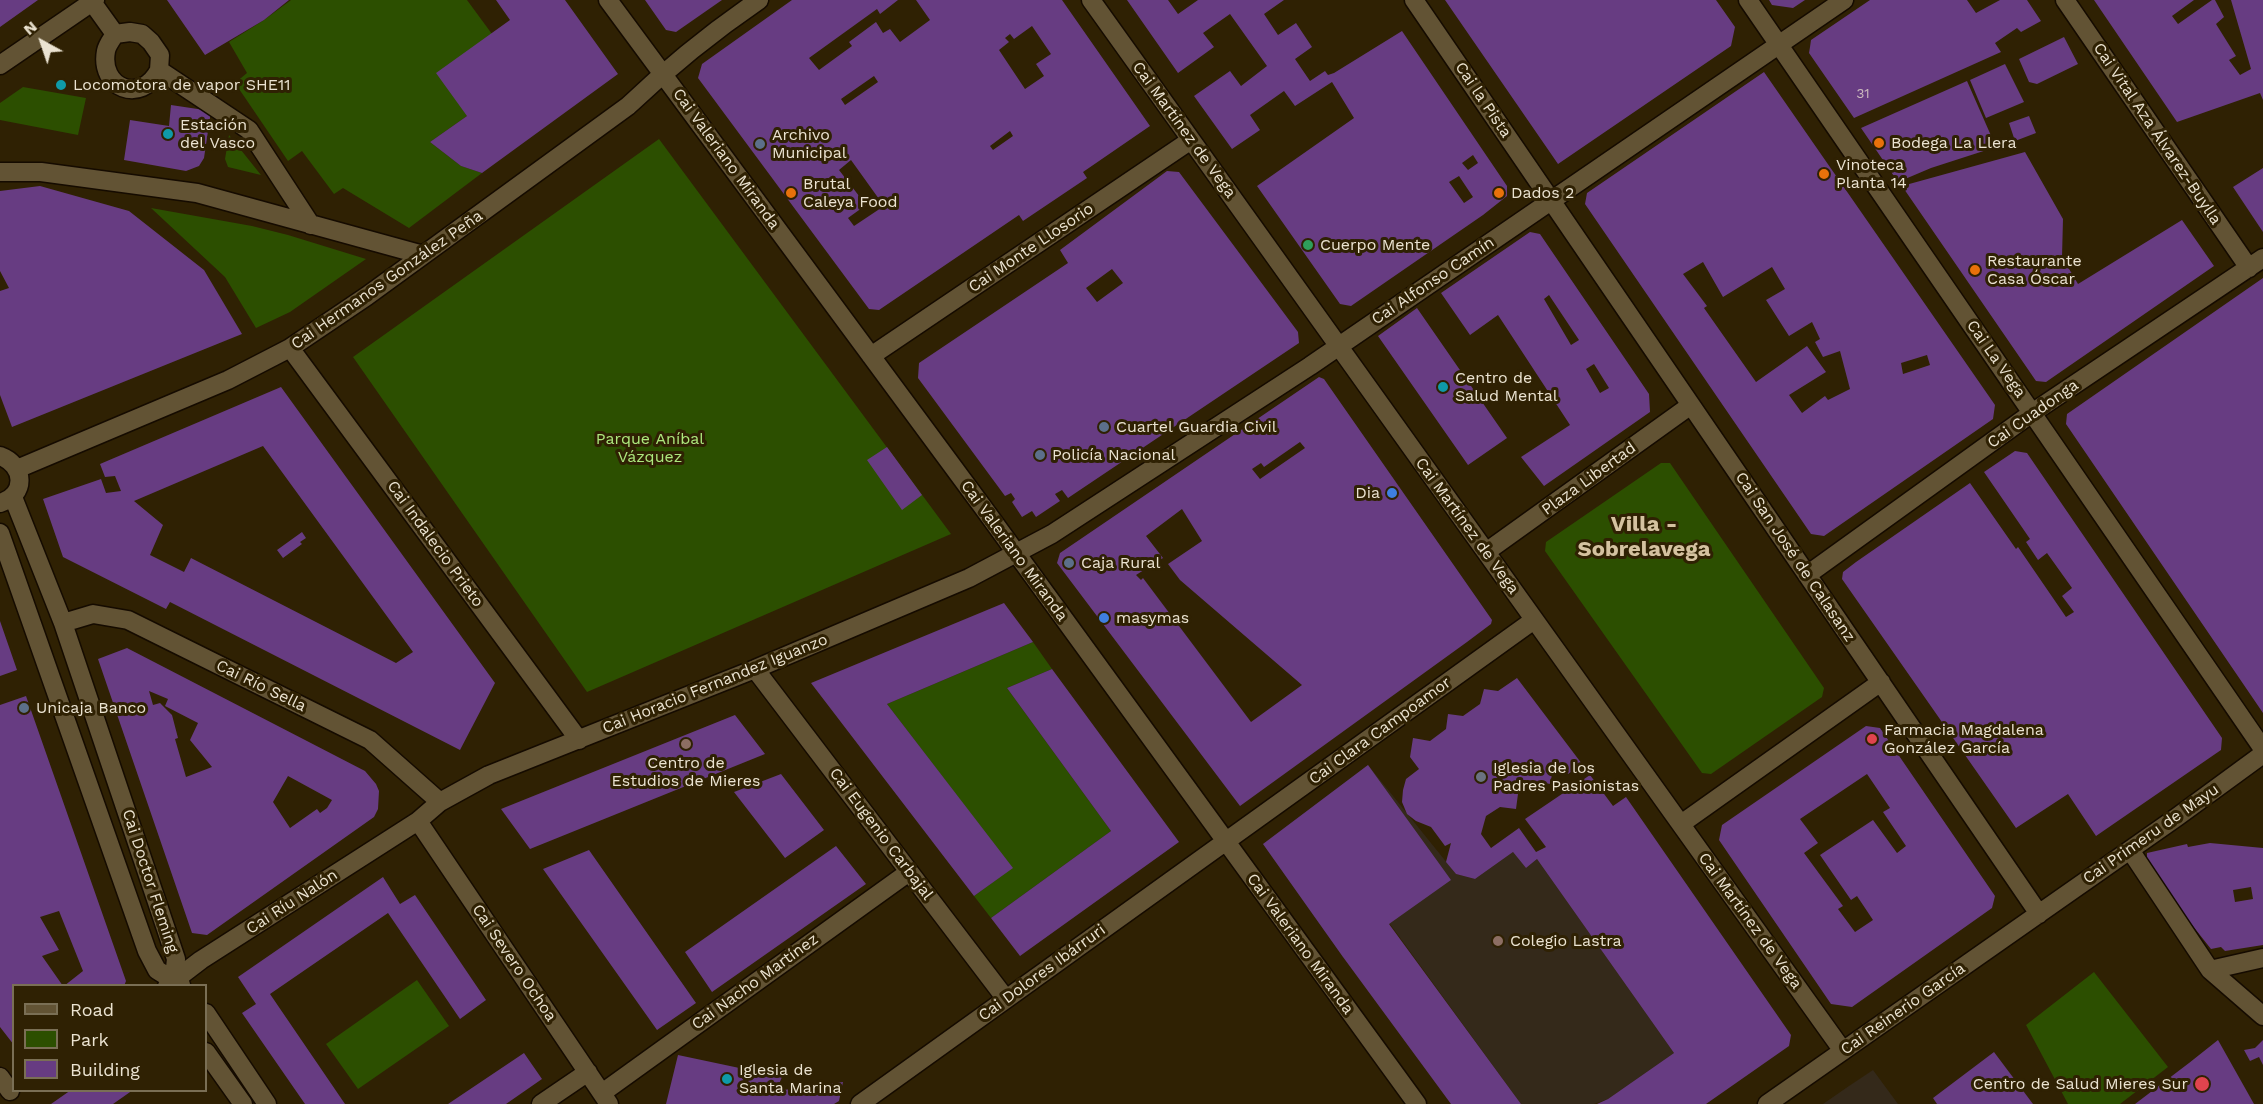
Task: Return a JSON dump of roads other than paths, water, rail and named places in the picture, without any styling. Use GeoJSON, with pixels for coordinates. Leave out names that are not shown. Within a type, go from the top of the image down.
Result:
{"type":"FeatureCollection","features":[{"type":"Feature","properties":{"kind":"street","name":"Cai Valeriano Miranda"},"geometry":{"type":"LineString","coordinates":[[608,0],[1417,1104]]}},
{"type":"Feature","properties":{"kind":"street","name":"Cai Hermanos González Peña"},"geometry":{"type":"LineString","coordinates":[[17,469],[228,380],[290,348],[423,255],[628,106],[710,34],[759,0]]}},
{"type":"Feature","properties":{"kind":"street","name":"Cai Martínez de Vega"},"geometry":{"type":"LineString","coordinates":[[1091,0],[1843,1051]]}},
{"type":"Feature","properties":{"kind":"street","name":"Cai la Pista"},"geometry":{"type":"LineString","coordinates":[[1414,0],[1551,200]]}},
{"type":"Feature","properties":{"kind":"street","name":"Cai La Vega"},"geometry":{"type":"LineString","coordinates":[[1748,0],[2263,749]]}},
{"type":"Feature","properties":{"kind":"street","name":"Cai Alfonso Camín"},"geometry":{"type":"LineString","coordinates":[[1016,554],[1052,534],[1338,346],[1844,0]]}},
{"type":"Feature","properties":{"kind":"street","name":"Cai Vital Aza Álvarez-Buylla"},"geometry":{"type":"LineString","coordinates":[[2065,0],[2222,229],[2256,263]]}},
{"type":"Feature","properties":{"kind":"street"},"geometry":{"type":"LineString","coordinates":[[0,64],[94,1],[115,34]]}},
{"type":"Feature","properties":{"kind":"street"},"geometry":{"type":"LineString","coordinates":[[130,32],[142,34],[160,55],[159,70],[154,82],[142,88],[130,90],[119,87],[105,65],[106,48],[115,34],[130,32]]}},
{"type":"Feature","properties":{"kind":"street"},"geometry":{"type":"LineString","coordinates":[[159,70],[249,130],[311,225]]}},
{"type":"Feature","properties":{"kind":"street","name":"Cai Monte Llosorio"},"geometry":{"type":"LineString","coordinates":[[871,356],[1191,140]]}},
{"type":"Feature","properties":{"kind":"street"},"geometry":{"type":"LineString","coordinates":[[0,172],[41,172],[197,193],[423,255]]}},
{"type":"Feature","properties":{"kind":"street","name":"Cai San José de Calasanz"},"geometry":{"type":"LineString","coordinates":[[1551,200],[2039,914]]}},
{"type":"Feature","properties":{"kind":"street","name":"Cai Cuadonga"},"geometry":{"type":"LineString","coordinates":[[1807,575],[2032,413],[2256,263]]}},
{"type":"Feature","properties":{"kind":"street","name":"Cai Indalecio Prieto"},"geometry":{"type":"LineString","coordinates":[[290,348],[579,740]]}},
{"type":"Feature","properties":{"kind":"street","name":"Plaza Libertad"},"geometry":{"type":"LineString","coordinates":[[1486,552],[1691,405]]}},
{"type":"Feature","properties":{"kind":"street"},"geometry":{"type":"LineString","coordinates":[[0,456],[13,463],[17,469]]}},
{"type":"Feature","properties":{"kind":"street","name":"Cai Doctor Fleming"},"geometry":{"type":"LineString","coordinates":[[17,469],[19,483],[6,500],[63,623],[176,959],[174,984]]}},
{"type":"Feature","properties":{"kind":"street","name":"Cai Doctor Fleming"},"geometry":{"type":"LineString","coordinates":[[0,533],[3,551],[147,951],[157,970],[174,984]]}},
{"type":"Feature","properties":{"kind":"street","name":"Cai Horacio Fernandez Iguanzo"},"geometry":{"type":"LineString","coordinates":[[418,821],[440,802],[489,775],[755,669],[969,578],[1016,554]]}},
{"type":"Feature","properties":{"kind":"street","name":"Cai Río Sella"},"geometry":{"type":"LineString","coordinates":[[63,623],[93,614],[128,620],[370,740],[440,802]]}},
{"type":"Feature","properties":{"kind":"street","name":"Cai Clara Campoamor"},"geometry":{"type":"LineString","coordinates":[[1225,841],[1534,620]]}},
{"type":"Feature","properties":{"kind":"street","name":"Cai Eugenio Carbajal"},"geometry":{"type":"LineString","coordinates":[[755,669],[1006,999]]}},
{"type":"Feature","properties":{"kind":"street"},"geometry":{"type":"LineString","coordinates":[[1681,824],[1881,682]]}},
{"type":"Feature","properties":{"kind":"street","name":"Cai Primeru de Mayu"},"geometry":{"type":"LineString","coordinates":[[2039,914],[2263,754]]}},
{"type":"Feature","properties":{"kind":"street","name":"Cai Ríu Nalón"},"geometry":{"type":"LineString","coordinates":[[174,984],[201,960],[418,821]]}},
{"type":"Feature","properties":{"kind":"street","name":"Cai Severo Ochoa"},"geometry":{"type":"LineString","coordinates":[[418,821],[606,1098]]}},
{"type":"Feature","properties":{"kind":"street","name":"Cai Dolores Ibárruri"},"geometry":{"type":"LineString","coordinates":[[860,1104],[1225,841]]}},
{"type":"Feature","properties":{"kind":"street"},"geometry":{"type":"LineString","coordinates":[[2130,850],[2210,970],[2263,1016]]}},
{"type":"Feature","properties":{"kind":"street","name":"Cai Nacho Martínez"},"geometry":{"type":"LineString","coordinates":[[606,1098],[909,872]]}},
{"type":"Feature","properties":{"kind":"street","name":"Cai Reinerio García"},"geometry":{"type":"LineString","coordinates":[[1767,1104],[2039,914]]}},
{"type":"Feature","properties":{"kind":"street"},"geometry":{"type":"LineString","coordinates":[[2210,970],[2263,958]]}},
{"type":"Feature","properties":{"kind":"street"},"geometry":{"type":"LineString","coordinates":[[207,1014],[267,1104]]}},
{"type":"Feature","properties":{"kind":"street"},"geometry":{"type":"LineString","coordinates":[[207,1053],[243,1104]]}},
{"type":"Feature","properties":{"kind":"street"},"geometry":{"type":"LineString","coordinates":[[541,1104],[588,1072]]}},
{"type":"Feature","properties":{"kind":"place","name":"Locomotora de vapor SHE11"},"geometry":{"type":"Point","coordinates":[61,85]}},
{"type":"Feature","properties":{"kind":"place","name":"Estación del Vasco"},"geometry":{"type":"Point","coordinates":[168,134]}},
{"type":"Feature","properties":{"kind":"place","name":"Bodega La Llera"},"geometry":{"type":"Point","coordinates":[1879,143]}},
{"type":"Feature","properties":{"kind":"place","name":"Archivo Municipal"},"geometry":{"type":"Point","coordinates":[760,144]}},
{"type":"Feature","properties":{"kind":"place","name":"Vinoteca Planta 14"},"geometry":{"type":"Point","coordinates":[1824,174]}},
{"type":"Feature","properties":{"kind":"place","name":"Brutal Caleya Food"},"geometry":{"type":"Point","coordinates":[791,193]}},
{"type":"Feature","properties":{"kind":"place","name":"Dados 2"},"geometry":{"type":"Point","coordinates":[1499,193]}},
{"type":"Feature","properties":{"kind":"place","name":"Cuerpo Mente"},"geometry":{"type":"Point","coordinates":[1308,245]}},
{"type":"Feature","properties":{"kind":"place","name":"Restaurante Casa Óscar"},"geometry":{"type":"Point","coordinates":[1975,270]}},
{"type":"Feature","properties":{"kind":"place","name":"Centro de Salud Mental"},"geometry":{"type":"Point","coordinates":[1443,387]}},
{"type":"Feature","properties":{"kind":"place","name":"Cuartel Guardia Civil"},"geometry":{"type":"Point","coordinates":[1104,427]}},
{"type":"Feature","properties":{"kind":"place","name":"Policía Nacional"},"geometry":{"type":"Point","coordinates":[1040,455]}},
{"type":"Feature","properties":{"kind":"place","name":"Dia"},"geometry":{"type":"Point","coordinates":[1392,493]}},
{"type":"Feature","properties":{"kind":"place","name":"Caja Rural"},"geometry":{"type":"Point","coordinates":[1069,563]}},
{"type":"Feature","properties":{"kind":"place","name":"masymas"},"geometry":{"type":"Point","coordinates":[1104,618]}},
{"type":"Feature","properties":{"kind":"place","name":"Unicaja Banco"},"geometry":{"type":"Point","coordinates":[24,708]}},
{"type":"Feature","properties":{"kind":"place","name":"Farmacia Magdalena González García"},"geometry":{"type":"Point","coordinates":[1872,739]}},
{"type":"Feature","properties":{"kind":"place","name":"Centro de Estudios de Mieres"},"geometry":{"type":"Point","coordinates":[686,744]}},
{"type":"Feature","properties":{"kind":"place","name":"Iglesia de los Padres Pasionistas"},"geometry":{"type":"Point","coordinates":[1481,777]}},
{"type":"Feature","properties":{"kind":"place","name":"Colegio Lastra"},"geometry":{"type":"Point","coordinates":[1498,941]}},
{"type":"Feature","properties":{"kind":"place","name":"Iglesia de Santa Marina"},"geometry":{"type":"Point","coordinates":[727,1079]}},
{"type":"Feature","properties":{"kind":"place","name":"Centro de Salud Mieres Sur"},"geometry":{"type":"Point","coordinates":[2202,1084]}},
{"type":"Feature","properties":{"kind":"district","name":"Villa - Sobrelavega"},"geometry":{"type":"Point","coordinates":[1644,538]}},
{"type":"Feature","properties":{"kind":"park label","name":"Parque Aníbal Vázquez"},"geometry":{"type":"Point","coordinates":[650,448]}}]}
